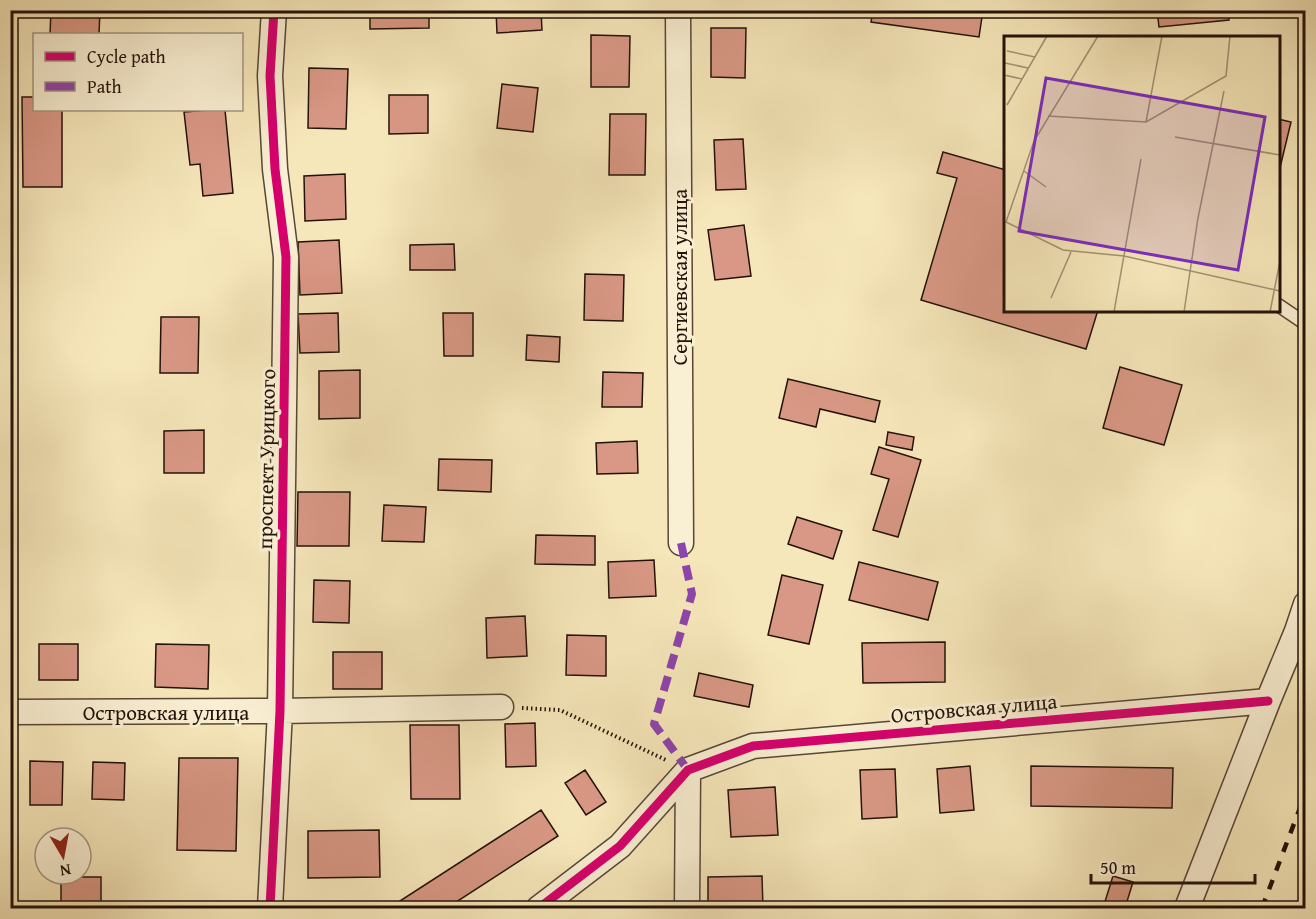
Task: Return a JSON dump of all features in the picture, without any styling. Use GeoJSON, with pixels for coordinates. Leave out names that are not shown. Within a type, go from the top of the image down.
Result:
{"type":"FeatureCollection","features":[{"type":"Feature","properties":{"kind":"street","name":"проспект Урицкого"},"geometry":{"type":"LineString","coordinates":[[270,909],[280,711],[286,257],[274,157],[270,76],[274,10]]}},
{"type":"Feature","properties":{"kind":"street","name":"Сергиевская улица"},"geometry":{"type":"LineString","coordinates":[[678,10],[681,543]]}},
{"type":"Feature","properties":{"kind":"street"},"geometry":{"type":"LineString","coordinates":[[1187,909],[1297,631],[1305,603]]}},
{"type":"Feature","properties":{"kind":"street","name":"Островская улица"},"geometry":{"type":"LineString","coordinates":[[688,770],[753,746],[1268,700]]}},
{"type":"Feature","properties":{"kind":"street","name":"Островская улица"},"geometry":{"type":"LineString","coordinates":[[10,712],[501,707]]}},
{"type":"Feature","properties":{"kind":"street"},"geometry":{"type":"LineString","coordinates":[[539,909],[620,846],[688,770]]}},
{"type":"Feature","properties":{"kind":"street"},"geometry":{"type":"LineString","coordinates":[[687,909],[688,770]]}},
{"type":"Feature","properties":{"kind":"lane"},"geometry":{"type":"LineString","coordinates":[[1280,306],[1305,324]]}},
{"type":"Feature","properties":{"kind":"path"},"geometry":{"type":"LineString","coordinates":[[501,707],[560,710],[688,770]]}},
{"type":"Feature","properties":{"kind":"building"},"geometry":{"type":"Polygon","coordinates":[[[51,10],[100,10],[99,33],[50,33],[51,10]]]}},
{"type":"Feature","properties":{"kind":"building"},"geometry":{"type":"Polygon","coordinates":[[[370,10],[429,10],[429,28],[370,29],[370,10]]]}},
{"type":"Feature","properties":{"kind":"building"},"geometry":{"type":"Polygon","coordinates":[[[496,10],[541,10],[542,30],[497,33],[496,10]]]}},
{"type":"Feature","properties":{"kind":"building"},"geometry":{"type":"Polygon","coordinates":[[[873,10],[983,10],[979,37],[871,22],[873,10]]]}},
{"type":"Feature","properties":{"kind":"building"},"geometry":{"type":"Polygon","coordinates":[[[1157,10],[1228,10],[1229,20],[1159,27],[1157,10]]]}},
{"type":"Feature","properties":{"kind":"building"},"geometry":{"type":"Polygon","coordinates":[[[711,28],[746,28],[745,78],[711,77],[711,28]]]}},
{"type":"Feature","properties":{"kind":"building"},"geometry":{"type":"Polygon","coordinates":[[[591,35],[630,36],[629,87],[591,87],[591,35]]]}},
{"type":"Feature","properties":{"kind":"building"},"geometry":{"type":"Polygon","coordinates":[[[309,68],[348,69],[346,129],[308,128],[309,68]]]}},
{"type":"Feature","properties":{"kind":"building"},"geometry":{"type":"Polygon","coordinates":[[[502,84],[538,88],[533,132],[497,128],[502,84]]]}},
{"type":"Feature","properties":{"kind":"building"},"geometry":{"type":"Polygon","coordinates":[[[389,95],[428,95],[428,133],[389,134],[389,95]]]}},
{"type":"Feature","properties":{"kind":"building"},"geometry":{"type":"Polygon","coordinates":[[[22,97],[33,97],[33,111],[62,111],[62,187],[23,187],[22,97]]]}},
{"type":"Feature","properties":{"kind":"building"},"geometry":{"type":"Polygon","coordinates":[[[225,111],[233,193],[203,196],[200,164],[190,165],[184,112],[225,111]]]}},
{"type":"Feature","properties":{"kind":"building"},"geometry":{"type":"Polygon","coordinates":[[[610,114],[646,114],[645,175],[609,175],[610,114]]]}},
{"type":"Feature","properties":{"kind":"building"},"geometry":{"type":"Polygon","coordinates":[[[1280,119],[1291,122],[1280,168],[1280,119]]]}},
{"type":"Feature","properties":{"kind":"building"},"geometry":{"type":"Polygon","coordinates":[[[743,139],[746,189],[716,190],[714,140],[743,139]]]}},
{"type":"Feature","properties":{"kind":"building"},"geometry":{"type":"Polygon","coordinates":[[[943,152],[1004,169],[1004,312],[1097,312],[1086,349],[921,300],[957,178],[937,173],[943,152]]]}},
{"type":"Feature","properties":{"kind":"building"},"geometry":{"type":"Polygon","coordinates":[[[345,174],[346,219],[305,221],[304,176],[345,174]]]}},
{"type":"Feature","properties":{"kind":"building"},"geometry":{"type":"Polygon","coordinates":[[[744,225],[751,276],[715,280],[708,230],[744,225]]]}},
{"type":"Feature","properties":{"kind":"building"},"geometry":{"type":"Polygon","coordinates":[[[339,240],[342,293],[300,295],[298,242],[339,240]]]}},
{"type":"Feature","properties":{"kind":"building"},"geometry":{"type":"Polygon","coordinates":[[[454,244],[455,270],[410,270],[410,245],[454,244]]]}},
{"type":"Feature","properties":{"kind":"building"},"geometry":{"type":"Polygon","coordinates":[[[585,274],[624,275],[623,321],[584,320],[585,274]]]}},
{"type":"Feature","properties":{"kind":"building"},"geometry":{"type":"Polygon","coordinates":[[[338,313],[339,352],[300,353],[298,314],[338,313]]]}},
{"type":"Feature","properties":{"kind":"building"},"geometry":{"type":"Polygon","coordinates":[[[443,313],[473,313],[473,356],[444,356],[443,313]]]}},
{"type":"Feature","properties":{"kind":"building"},"geometry":{"type":"Polygon","coordinates":[[[161,317],[199,317],[198,373],[160,373],[161,317]]]}},
{"type":"Feature","properties":{"kind":"building"},"geometry":{"type":"Polygon","coordinates":[[[527,335],[560,337],[559,362],[526,360],[527,335]]]}},
{"type":"Feature","properties":{"kind":"building"},"geometry":{"type":"Polygon","coordinates":[[[1120,367],[1182,385],[1164,445],[1103,428],[1120,367]]]}},
{"type":"Feature","properties":{"kind":"building"},"geometry":{"type":"Polygon","coordinates":[[[360,370],[360,418],[319,419],[319,371],[360,370]]]}},
{"type":"Feature","properties":{"kind":"building"},"geometry":{"type":"Polygon","coordinates":[[[603,372],[643,373],[642,407],[602,407],[603,372]]]}},
{"type":"Feature","properties":{"kind":"building"},"geometry":{"type":"Polygon","coordinates":[[[788,379],[880,401],[875,422],[820,409],[816,427],[779,418],[788,379]]]}},
{"type":"Feature","properties":{"kind":"building"},"geometry":{"type":"Polygon","coordinates":[[[204,430],[204,473],[164,473],[164,431],[204,430]]]}},
{"type":"Feature","properties":{"kind":"building"},"geometry":{"type":"Polygon","coordinates":[[[888,432],[914,437],[912,450],[886,445],[888,432]]]}},
{"type":"Feature","properties":{"kind":"building"},"geometry":{"type":"Polygon","coordinates":[[[637,441],[638,473],[597,474],[596,443],[637,441]]]}},
{"type":"Feature","properties":{"kind":"building"},"geometry":{"type":"Polygon","coordinates":[[[879,447],[921,460],[898,537],[873,530],[889,479],[871,474],[879,447]]]}},
{"type":"Feature","properties":{"kind":"building"},"geometry":{"type":"Polygon","coordinates":[[[439,459],[492,460],[491,492],[438,490],[439,459]]]}},
{"type":"Feature","properties":{"kind":"building"},"geometry":{"type":"Polygon","coordinates":[[[298,492],[350,492],[349,546],[297,546],[298,492]]]}},
{"type":"Feature","properties":{"kind":"building"},"geometry":{"type":"Polygon","coordinates":[[[384,505],[426,507],[424,542],[382,541],[384,505]]]}},
{"type":"Feature","properties":{"kind":"building"},"geometry":{"type":"Polygon","coordinates":[[[797,517],[842,531],[833,559],[788,544],[797,517]]]}},
{"type":"Feature","properties":{"kind":"building"},"geometry":{"type":"Polygon","coordinates":[[[536,535],[595,536],[595,565],[535,564],[536,535]]]}},
{"type":"Feature","properties":{"kind":"building"},"geometry":{"type":"Polygon","coordinates":[[[654,560],[656,596],[609,598],[608,562],[654,560]]]}},
{"type":"Feature","properties":{"kind":"building"},"geometry":{"type":"Polygon","coordinates":[[[859,562],[938,582],[928,620],[849,600],[859,562]]]}},
{"type":"Feature","properties":{"kind":"building"},"geometry":{"type":"Polygon","coordinates":[[[782,575],[823,585],[809,644],[768,635],[782,575]]]}},
{"type":"Feature","properties":{"kind":"building"},"geometry":{"type":"Polygon","coordinates":[[[314,580],[350,581],[349,623],[313,622],[314,580]]]}},
{"type":"Feature","properties":{"kind":"building"},"geometry":{"type":"Polygon","coordinates":[[[525,616],[527,656],[487,658],[486,618],[525,616]]]}},
{"type":"Feature","properties":{"kind":"building"},"geometry":{"type":"Polygon","coordinates":[[[567,635],[606,636],[606,676],[566,675],[567,635]]]}},
{"type":"Feature","properties":{"kind":"building"},"geometry":{"type":"Polygon","coordinates":[[[945,642],[945,682],[863,683],[862,643],[945,642]]]}},
{"type":"Feature","properties":{"kind":"building"},"geometry":{"type":"Polygon","coordinates":[[[39,644],[78,644],[78,680],[39,680],[39,644]]]}},
{"type":"Feature","properties":{"kind":"building"},"geometry":{"type":"Polygon","coordinates":[[[156,644],[209,645],[208,689],[155,687],[156,644]]]}},
{"type":"Feature","properties":{"kind":"building"},"geometry":{"type":"Polygon","coordinates":[[[333,652],[382,652],[382,689],[333,689],[333,652]]]}},
{"type":"Feature","properties":{"kind":"building"},"geometry":{"type":"Polygon","coordinates":[[[699,673],[753,685],[749,707],[694,696],[699,673]]]}},
{"type":"Feature","properties":{"kind":"building"},"geometry":{"type":"Polygon","coordinates":[[[535,723],[536,766],[506,767],[505,724],[535,723]]]}},
{"type":"Feature","properties":{"kind":"building"},"geometry":{"type":"Polygon","coordinates":[[[410,725],[459,725],[460,799],[411,799],[410,725]]]}},
{"type":"Feature","properties":{"kind":"building"},"geometry":{"type":"Polygon","coordinates":[[[179,758],[238,758],[236,851],[177,850],[179,758]]]}},
{"type":"Feature","properties":{"kind":"building"},"geometry":{"type":"Polygon","coordinates":[[[30,761],[63,762],[62,805],[30,805],[30,761]]]}},
{"type":"Feature","properties":{"kind":"building"},"geometry":{"type":"Polygon","coordinates":[[[93,762],[125,763],[124,800],[92,799],[93,762]]]}},
{"type":"Feature","properties":{"kind":"building"},"geometry":{"type":"Polygon","coordinates":[[[970,766],[974,810],[940,813],[937,769],[970,766]]]}},
{"type":"Feature","properties":{"kind":"building"},"geometry":{"type":"Polygon","coordinates":[[[1031,766],[1173,768],[1172,808],[1031,806],[1031,766]]]}},
{"type":"Feature","properties":{"kind":"building"},"geometry":{"type":"Polygon","coordinates":[[[895,769],[897,817],[862,819],[860,770],[895,769]]]}},
{"type":"Feature","properties":{"kind":"building"},"geometry":{"type":"Polygon","coordinates":[[[585,770],[606,802],[586,815],[565,783],[585,770]]]}},
{"type":"Feature","properties":{"kind":"building"},"geometry":{"type":"Polygon","coordinates":[[[775,787],[778,835],[731,837],[728,790],[775,787]]]}},
{"type":"Feature","properties":{"kind":"building"},"geometry":{"type":"Polygon","coordinates":[[[541,810],[558,836],[447,908],[389,908],[541,810]]]}},
{"type":"Feature","properties":{"kind":"building"},"geometry":{"type":"Polygon","coordinates":[[[379,830],[380,877],[308,878],[308,831],[379,830]]]}},
{"type":"Feature","properties":{"kind":"building"},"geometry":{"type":"Polygon","coordinates":[[[762,876],[763,908],[708,908],[708,877],[762,876]]]}},
{"type":"Feature","properties":{"kind":"building"},"geometry":{"type":"Polygon","coordinates":[[[1113,876],[1133,882],[1125,908],[1103,908],[1113,876]]]}},
{"type":"Feature","properties":{"kind":"building"},"geometry":{"type":"Polygon","coordinates":[[[93,877],[101,877],[101,908],[61,908],[61,886],[93,886],[93,877]]]}},
{"type":"Feature","properties":{"kind":"railway"},"geometry":{"type":"LineString","coordinates":[[1262,908],[1306,792]]}},
{"type":"Feature","properties":{"kind":"railway"},"geometry":{"type":"LineString","coordinates":[[1298,908],[1306,893]]}},
{"type":"Feature","properties":{"kind":"marked path"},"geometry":{"type":"LineString","coordinates":[[681,543],[692,594],[654,724],[688,770]]}},
{"type":"Feature","properties":{"kind":"cycle path"},"geometry":{"type":"LineString","coordinates":[[270,908],[280,711],[286,257],[275,169],[270,76],[274,10]]}},
{"type":"Feature","properties":{"kind":"cycle path"},"geometry":{"type":"LineString","coordinates":[[539,908],[620,846],[688,770],[753,746],[1268,701]]}}]}
